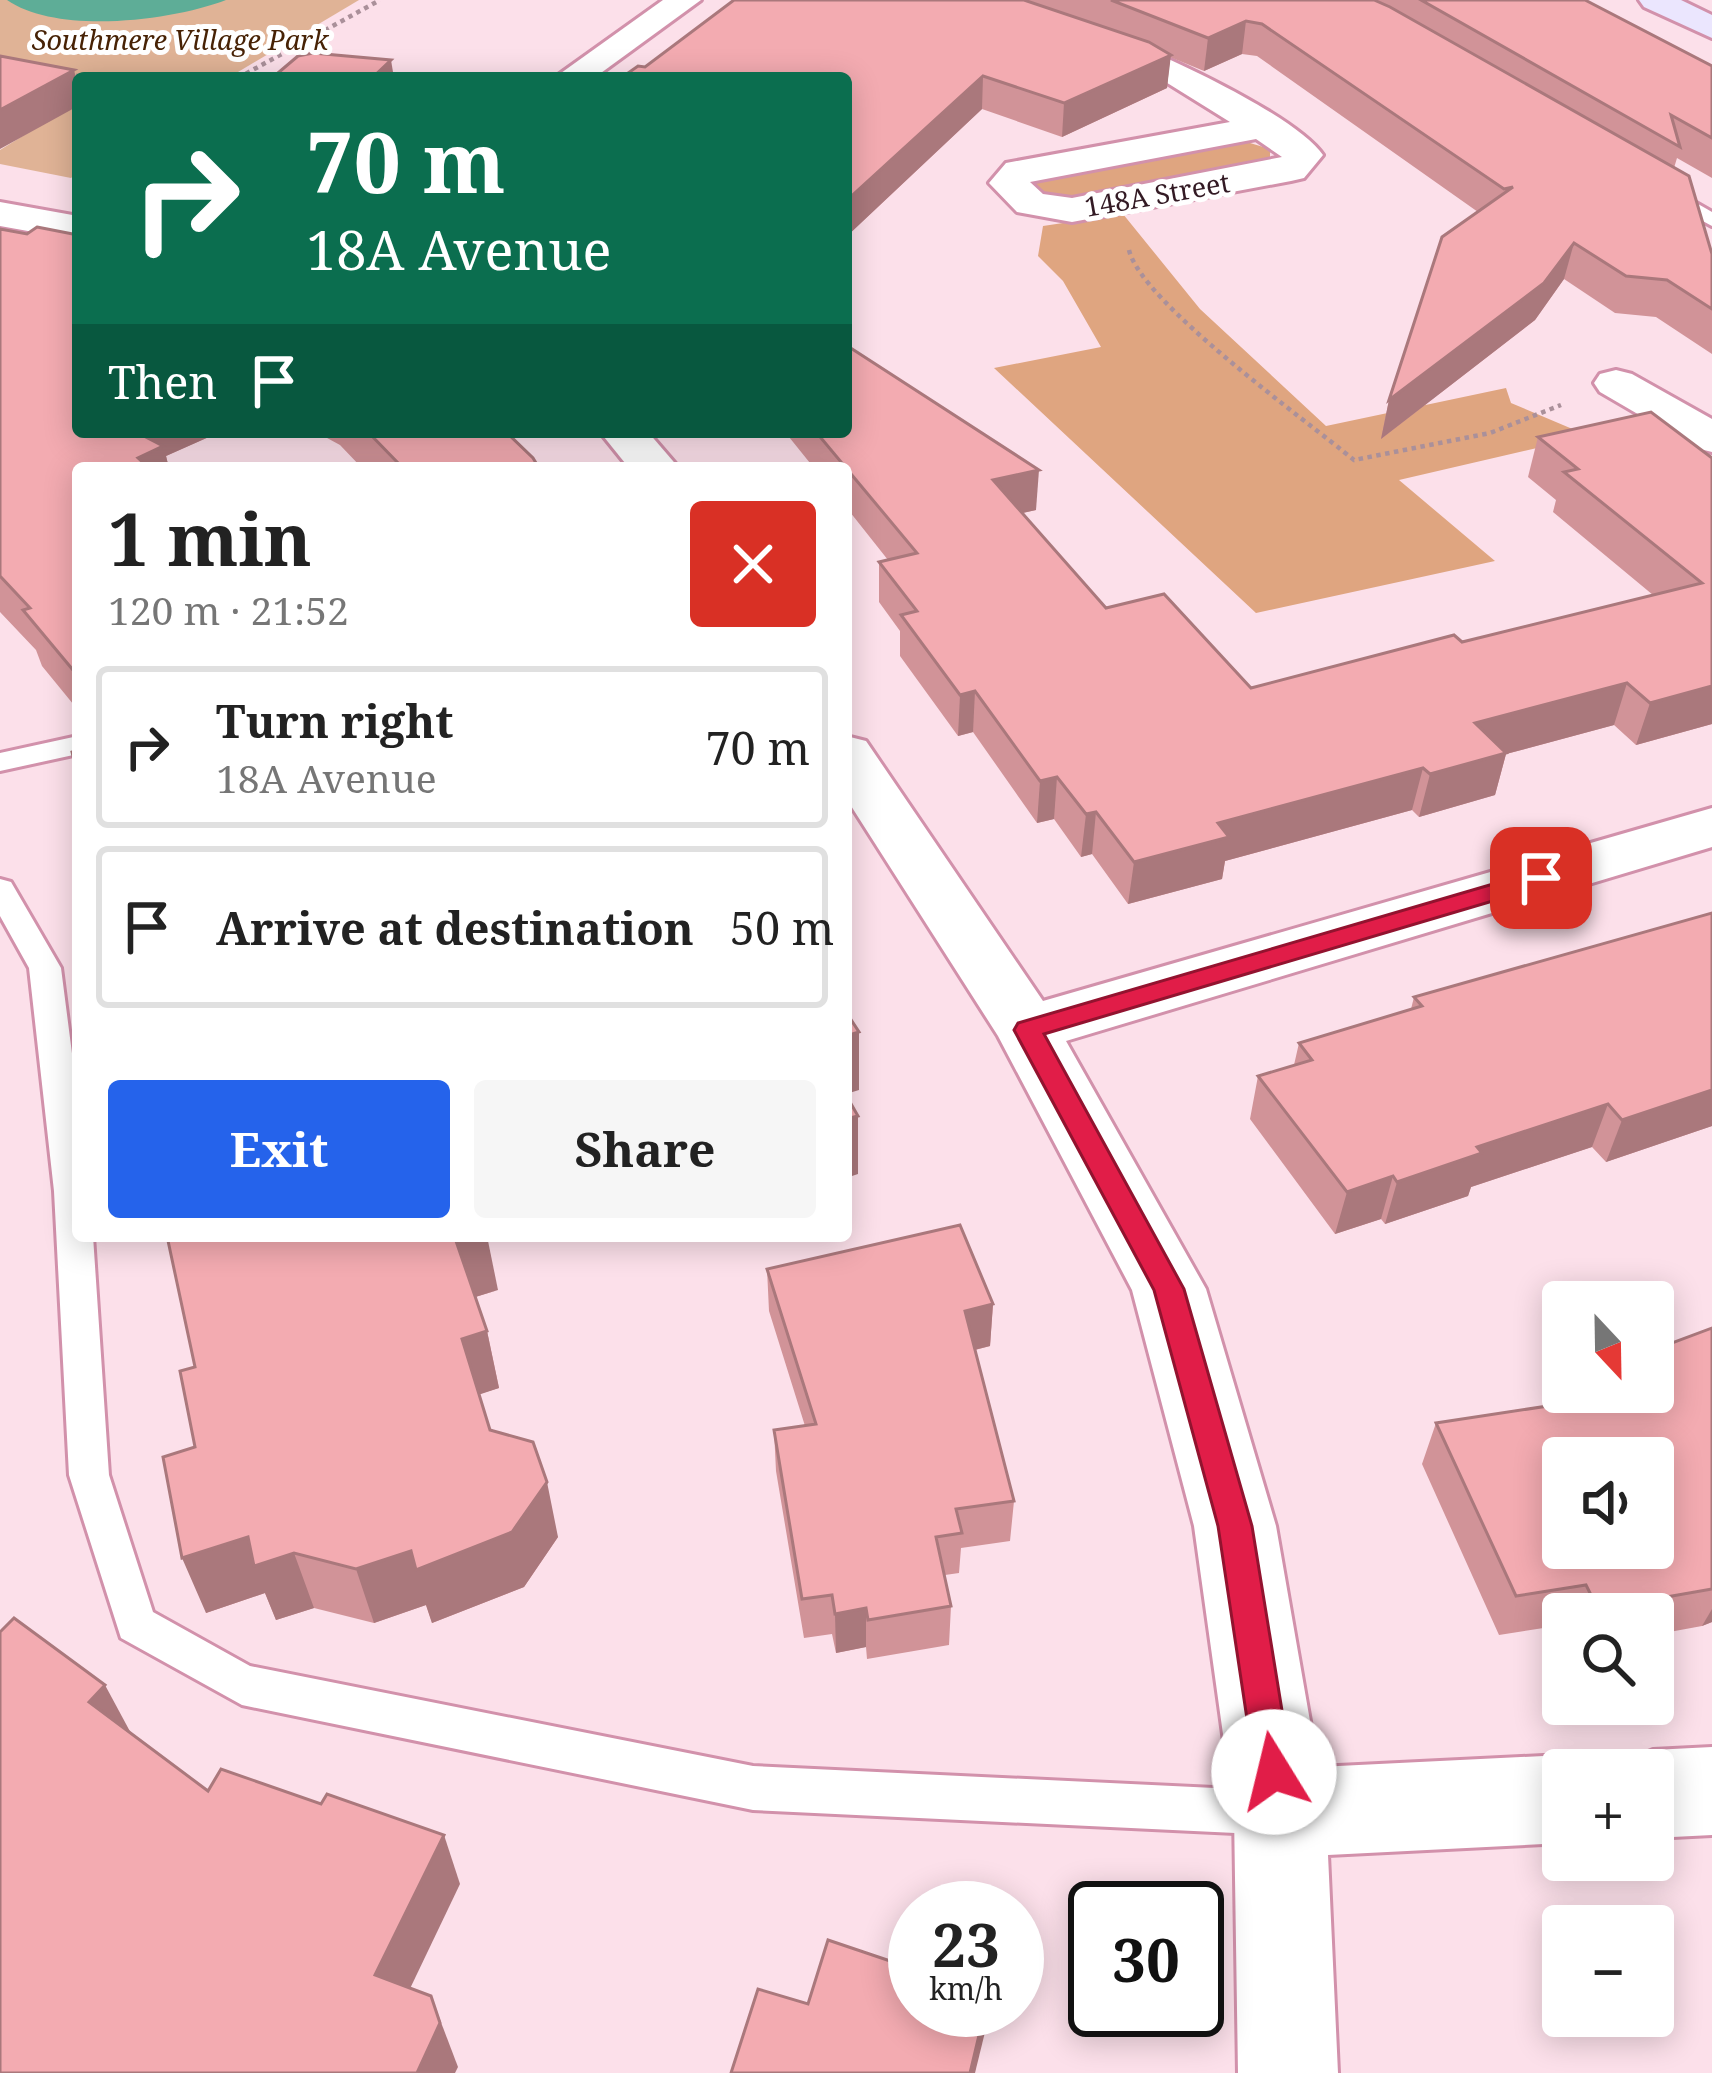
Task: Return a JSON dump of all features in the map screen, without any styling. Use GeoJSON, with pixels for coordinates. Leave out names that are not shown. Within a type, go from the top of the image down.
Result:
{"type":"FeatureCollection","features":[{"type":"Feature","properties":{"kind":"main road"},"geometry":{"type":"LineString","coordinates":[[1655,0],[1712,28]]}},
{"type":"Feature","properties":{"kind":"street"},"geometry":{"type":"LineString","coordinates":[[580,72],[685,0]]}},
{"type":"Feature","properties":{"kind":"street","name":"148A Street"},"geometry":{"type":"LineString","coordinates":[[976,0],[1160,64],[1263,127],[1304,155],[1291,170],[1072,210],[1030,204],[1008,183],[1019,171],[1263,127]]}},
{"type":"Feature","properties":{"kind":"street"},"geometry":{"type":"LineString","coordinates":[[0,214],[72,227]]}},
{"type":"Feature","properties":{"kind":"street"},"geometry":{"type":"LineString","coordinates":[[1616,382],[1712,438]]}},
{"type":"Feature","properties":{"kind":"street"},"geometry":{"type":"LineString","coordinates":[[628,438],[650,462]]}},
{"type":"Feature","properties":{"kind":"street"},"geometry":{"type":"LineString","coordinates":[[852,762],[1028,1030],[1169,1289],[1235,1526],[1280,1813],[1288,2073]]}},
{"type":"Feature","properties":{"kind":"street"},"geometry":{"type":"LineString","coordinates":[[1028,1030],[1712,827]]}},
{"type":"Feature","properties":{"kind":"street"},"geometry":{"type":"LineString","coordinates":[[1674,1793],[1712,1792]]}},
{"type":"Feature","properties":{"kind":"street"},"geometry":{"type":"LineString","coordinates":[[1280,1813],[1542,1800]]}},
{"type":"Feature","properties":{"kind":"lane"},"geometry":{"type":"LineString","coordinates":[[1652,185],[1712,220]]}},
{"type":"Feature","properties":{"kind":"lane"},"geometry":{"type":"LineString","coordinates":[[0,762],[72,746]]}},
{"type":"Feature","properties":{"kind":"lane"},"geometry":{"type":"LineString","coordinates":[[0,889],[44,968],[72,1191]]}},
{"type":"Feature","properties":{"kind":"lane"},"geometry":{"type":"LineString","coordinates":[[75,1242],[89,1475],[136,1624],[242,1684],[753,1788],[1280,1813]]}},
{"type":"Feature","properties":{"kind":"path"},"geometry":{"type":"LineString","coordinates":[[249,72],[380,0]]}},
{"type":"Feature","properties":{"kind":"path"},"geometry":{"type":"LineString","coordinates":[[60,74],[72,75]]}},
{"type":"Feature","properties":{"kind":"path"},"geometry":{"type":"LineString","coordinates":[[1115,202],[1132,262],[1185,321],[1354,460],[1490,433],[1569,402]]}},
{"type":"Feature","properties":{"kind":"green space","name":"Southmere Village Park"},"geometry":{"type":"Polygon","coordinates":[[[0,0],[359,0],[238,72],[72,75],[0,63],[0,0]]]}},
{"type":"Feature","properties":{"kind":"green space","name":"Southmere Village Park"},"geometry":{"type":"Polygon","coordinates":[[[72,106],[71,178],[0,164],[0,150],[72,106]]]}},
{"type":"Feature","properties":{"kind":"shaded area"},"geometry":{"type":"Polygon","coordinates":[[[7,0],[226,0],[176,14],[84,21],[29,11],[7,0]]]}},
{"type":"Feature","properties":{"kind":"shaded area"},"geometry":{"type":"Polygon","coordinates":[[[1240,140],[1270,149],[1270,160],[1066,201],[1048,201],[1024,179],[1240,140]]]}},
{"type":"Feature","properties":{"kind":"shaded area"},"geometry":{"type":"Polygon","coordinates":[[[1123,214],[1200,309],[1326,426],[1506,388],[1511,403],[1589,436],[1399,480],[1495,561],[1256,613],[994,368],[1101,347],[1063,281],[1038,256],[1043,226],[1123,214]]]}},
{"type":"Feature","properties":{"kind":"building"},"geometry":{"type":"Polygon","coordinates":[[[734,0],[1024,0],[1149,42],[1171,55],[1064,103],[983,76],[852,196],[852,72],[630,72],[645,67],[734,0]]]}},
{"type":"Feature","properties":{"kind":"building"},"geometry":{"type":"Polygon","coordinates":[[[1111,0],[1374,0],[1390,7],[1689,176],[1712,254],[1712,309],[1667,280],[1626,276],[1574,243],[1544,283],[1389,400],[1442,237],[1513,187],[1504,189],[1262,24],[1246,21],[1208,38],[1111,0]]]}},
{"type":"Feature","properties":{"kind":"building"},"geometry":{"type":"Polygon","coordinates":[[[1421,0],[1585,0],[1712,66],[1712,138],[1671,115],[1680,147],[1421,0]]]}},
{"type":"Feature","properties":{"kind":"building"},"geometry":{"type":"Polygon","coordinates":[[[313,53],[391,60],[378,72],[279,72],[298,56],[313,53]]]}},
{"type":"Feature","properties":{"kind":"building"},"geometry":{"type":"Polygon","coordinates":[[[0,56],[74,70],[0,110],[0,56]]]}},
{"type":"Feature","properties":{"kind":"building"},"geometry":{"type":"Polygon","coordinates":[[[37,227],[72,234],[72,438],[148,438],[163,446],[138,458],[142,462],[72,462],[72,669],[23,610],[30,608],[0,576],[0,229],[27,234],[37,227]]]}},
{"type":"Feature","properties":{"kind":"building"},"geometry":{"type":"Polygon","coordinates":[[[852,349],[1039,470],[993,480],[1106,608],[1164,594],[1251,688],[1454,635],[1462,642],[1702,583],[1564,472],[1578,469],[1538,437],[1651,412],[1712,458],[1712,686],[1650,703],[1627,683],[1475,723],[1506,753],[1430,774],[1423,768],[1218,823],[1229,837],[1134,862],[1096,812],[1086,814],[1057,777],[1040,781],[975,691],[960,695],[901,615],[917,611],[879,562],[917,553],[852,475],[852,462],[841,462],[821,438],[852,438],[852,349]]]}},
{"type":"Feature","properties":{"kind":"building"},"geometry":{"type":"Polygon","coordinates":[[[374,438],[512,438],[535,462],[397,462],[374,438]]]}},
{"type":"Feature","properties":{"kind":"building"},"geometry":{"type":"Polygon","coordinates":[[[1712,913],[1712,1090],[1622,1120],[1608,1104],[1477,1147],[1482,1153],[1397,1182],[1393,1176],[1347,1192],[1258,1076],[1312,1060],[1299,1043],[1422,1006],[1414,997],[1712,913]]]}},
{"type":"Feature","properties":{"kind":"building"},"geometry":{"type":"Polygon","coordinates":[[[960,1225],[993,1304],[965,1311],[1014,1501],[956,1509],[962,1533],[936,1537],[951,1606],[868,1620],[866,1608],[835,1614],[832,1595],[802,1599],[774,1430],[816,1424],[767,1269],[960,1225]]]}},
{"type":"Feature","properties":{"kind":"building"},"geometry":{"type":"Polygon","coordinates":[[[168,1242],[456,1242],[487,1331],[462,1339],[490,1430],[533,1442],[547,1482],[512,1532],[416,1570],[411,1551],[356,1569],[294,1553],[254,1566],[248,1537],[182,1558],[163,1457],[195,1447],[180,1371],[195,1367],[168,1242]]]}},
{"type":"Feature","properties":{"kind":"building"},"geometry":{"type":"Polygon","coordinates":[[[1712,1328],[1712,1589],[1674,1596],[1590,1593],[1586,1585],[1516,1596],[1436,1423],[1542,1407],[1542,1413],[1674,1413],[1674,1342],[1712,1328]]]}},
{"type":"Feature","properties":{"kind":"building"},"geometry":{"type":"Polygon","coordinates":[[[14,1618],[105,1685],[89,1702],[208,1791],[221,1769],[321,1804],[327,1794],[444,1835],[375,1975],[431,1996],[440,2023],[417,2073],[0,2073],[0,1632],[14,1618]]]}},
{"type":"Feature","properties":{"kind":"building"},"geometry":{"type":"Polygon","coordinates":[[[828,1940],[888,1960],[888,2037],[979,2037],[970,2073],[731,2073],[758,1989],[808,2004],[828,1940]]]}},
{"type":"Feature","properties":{"kind":"route"},"geometry":{"type":"LineString","coordinates":[[1274,1772],[1235,1526],[1169,1289],[1028,1030],[1541,878]]}}]}
